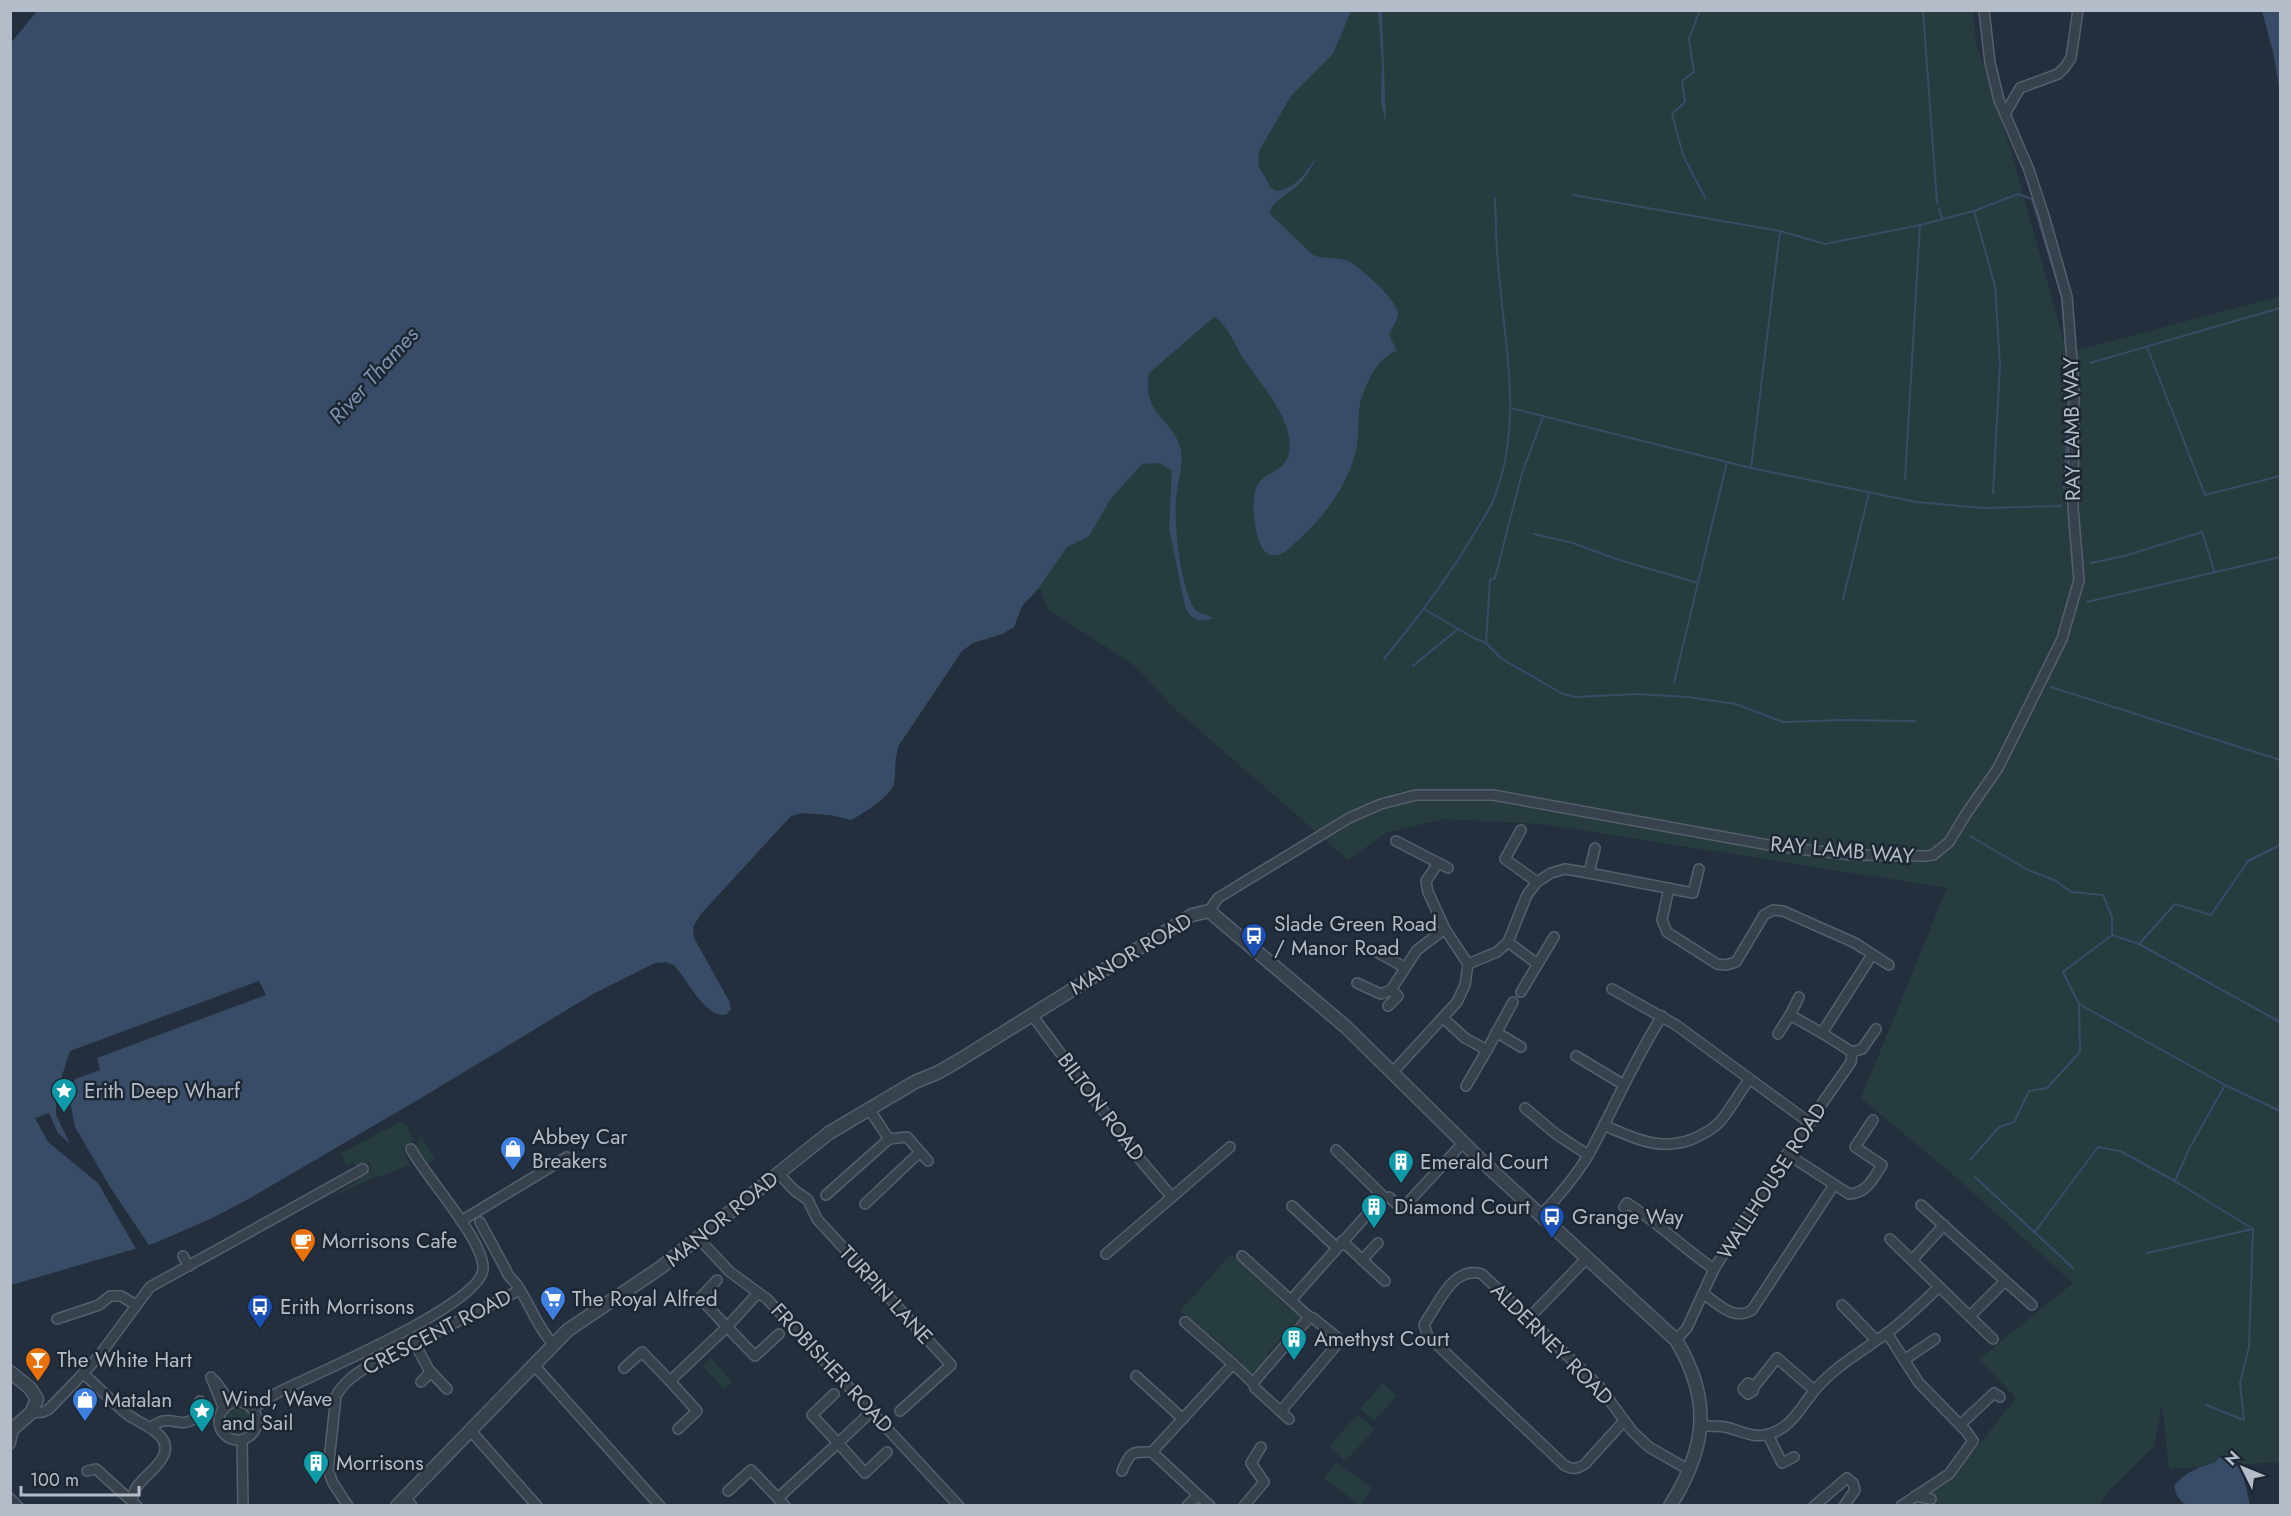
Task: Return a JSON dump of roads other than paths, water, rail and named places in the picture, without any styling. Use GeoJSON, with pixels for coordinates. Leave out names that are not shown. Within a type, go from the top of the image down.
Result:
{"type":"FeatureCollection","features":[{"type":"Feature","properties":{"kind":"street","name":"RAY LAMB WAY"},"geometry":{"type":"LineString","coordinates":[[1310,841],[1349,818],[1381,804],[1416,795],[1493,795],[1780,847],[1853,855],[1933,855],[1949,842],[1998,768],[2062,639],[2079,580],[2073,508],[2074,386],[2067,297],[2029,170],[1999,100],[1991,65],[1984,10]]}},
{"type":"Feature","properties":{"kind":"street"},"geometry":{"type":"LineString","coordinates":[[2005,114],[2020,88],[2058,74],[2065,67],[2071,58],[2079,10]]}},
{"type":"Feature","properties":{"kind":"street"},"geometry":{"type":"LineString","coordinates":[[1521,830],[1505,859],[1537,882]]}},
{"type":"Feature","properties":{"kind":"street","name":"MANOR ROAD"},"geometry":{"type":"LineString","coordinates":[[405,1503],[470,1430],[568,1330],[660,1268],[829,1133],[915,1082],[939,1072],[1192,915],[1209,911],[1218,898],[1310,841]]}},
{"type":"Feature","properties":{"kind":"street"},"geometry":{"type":"LineString","coordinates":[[1396,841],[1448,868]]}},
{"type":"Feature","properties":{"kind":"street"},"geometry":{"type":"LineString","coordinates":[[1589,873],[1595,848]]}},
{"type":"Feature","properties":{"kind":"street"},"geometry":{"type":"LineString","coordinates":[[1392,1073],[1457,1002],[1466,985],[1468,964],[1445,929],[1432,903],[1426,881],[1438,862]]}},
{"type":"Feature","properties":{"kind":"street"},"geometry":{"type":"LineString","coordinates":[[1468,964],[1497,952],[1508,942],[1527,895],[1537,882],[1551,873],[1566,869],[1693,893],[1699,868]]}},
{"type":"Feature","properties":{"kind":"street"},"geometry":{"type":"LineString","coordinates":[[1669,888],[1662,920],[1667,932],[1717,964],[1726,965],[1736,962],[1764,915],[1773,910],[1783,911],[1855,943],[1889,965]]}},
{"type":"Feature","properties":{"kind":"street","name":"MANOR ROAD"},"geometry":{"type":"LineString","coordinates":[[1209,911],[1320,1004],[1463,1143],[1676,1340],[1692,1370],[1696,1383],[1701,1426],[1698,1444],[1689,1470],[1670,1506]]}},
{"type":"Feature","properties":{"kind":"street"},"geometry":{"type":"LineString","coordinates":[[1358,983],[1381,994],[1391,990],[1417,950],[1445,929]]}},
{"type":"Feature","properties":{"kind":"street"},"geometry":{"type":"LineString","coordinates":[[1521,992],[1536,963],[1554,937]]}},
{"type":"Feature","properties":{"kind":"street"},"geometry":{"type":"LineString","coordinates":[[1508,942],[1536,963]]}},
{"type":"Feature","properties":{"kind":"street"},"geometry":{"type":"LineString","coordinates":[[1375,951],[1404,968]]}},
{"type":"Feature","properties":{"kind":"street"},"geometry":{"type":"LineString","coordinates":[[1822,1033],[1872,955]]}},
{"type":"Feature","properties":{"kind":"street"},"geometry":{"type":"LineString","coordinates":[[1612,989],[1662,1016],[1810,1123]]}},
{"type":"Feature","properties":{"kind":"street"},"geometry":{"type":"LineString","coordinates":[[1388,1006],[1398,996],[1391,990]]}},
{"type":"Feature","properties":{"kind":"street"},"geometry":{"type":"LineString","coordinates":[[1778,1034],[1799,997]]}},
{"type":"Feature","properties":{"kind":"street"},"geometry":{"type":"LineString","coordinates":[[1466,1086],[1513,1002]]}},
{"type":"Feature","properties":{"kind":"street"},"geometry":{"type":"LineString","coordinates":[[1790,1015],[1852,1052]]}},
{"type":"Feature","properties":{"kind":"street","name":"BILTON ROAD"},"geometry":{"type":"LineString","coordinates":[[1032,1016],[1137,1156],[1172,1197]]}},
{"type":"Feature","properties":{"kind":"street"},"geometry":{"type":"LineString","coordinates":[[1541,1215],[1565,1190],[1588,1155],[1641,1048],[1662,1016]]}},
{"type":"Feature","properties":{"kind":"street"},"geometry":{"type":"LineString","coordinates":[[1443,1018],[1465,1038],[1487,1050]]}},
{"type":"Feature","properties":{"kind":"street","name":"WALLHOUSE ROAD"},"geometry":{"type":"LineString","coordinates":[[1676,1340],[1686,1328],[1714,1269],[1787,1154],[1851,1062],[1852,1052],[1862,1048],[1876,1029]]}},
{"type":"Feature","properties":{"kind":"street"},"geometry":{"type":"LineString","coordinates":[[1496,1032],[1521,1047]]}},
{"type":"Feature","properties":{"kind":"street"},"geometry":{"type":"LineString","coordinates":[[1576,1056],[1624,1085]]}},
{"type":"Feature","properties":{"kind":"street"},"geometry":{"type":"LineString","coordinates":[[1604,1125],[1652,1144],[1671,1145],[1686,1142],[1711,1130],[1722,1120],[1749,1080]]}},
{"type":"Feature","properties":{"kind":"street"},"geometry":{"type":"LineString","coordinates":[[1525,1108],[1556,1134],[1588,1155]]}},
{"type":"Feature","properties":{"kind":"street"},"geometry":{"type":"LineString","coordinates":[[868,1109],[890,1139]]}},
{"type":"Feature","properties":{"kind":"street"},"geometry":{"type":"LineString","coordinates":[[1787,1154],[1850,1194],[1859,1193],[1867,1187],[1882,1165],[1855,1147],[1873,1120]]}},
{"type":"Feature","properties":{"kind":"street"},"geometry":{"type":"LineString","coordinates":[[826,1195],[890,1139],[908,1137],[928,1161]]}},
{"type":"Feature","properties":{"kind":"street"},"geometry":{"type":"LineString","coordinates":[[1291,1300],[1381,1199],[1389,1197],[1402,1209],[1463,1143]]}},
{"type":"Feature","properties":{"kind":"street"},"geometry":{"type":"LineString","coordinates":[[1106,1254],[1230,1147]]}},
{"type":"Feature","properties":{"kind":"street"},"geometry":{"type":"LineString","coordinates":[[252,1409],[278,1393],[428,1319],[476,1286],[483,1269],[481,1257],[448,1200],[419,1165],[411,1149]]}},
{"type":"Feature","properties":{"kind":"street"},"geometry":{"type":"LineString","coordinates":[[1336,1150],[1385,1198]]}},
{"type":"Feature","properties":{"kind":"street"},"geometry":{"type":"LineString","coordinates":[[865,1204],[920,1152]]}},
{"type":"Feature","properties":{"kind":"street"},"geometry":{"type":"LineString","coordinates":[[461,1221],[567,1157]]}},
{"type":"Feature","properties":{"kind":"street"},"geometry":{"type":"LineString","coordinates":[[31,1413],[43,1412],[83,1374],[150,1287],[363,1170]]}},
{"type":"Feature","properties":{"kind":"street","name":"TURPIN LANE"},"geometry":{"type":"LineString","coordinates":[[778,1173],[794,1190],[808,1200],[817,1219],[951,1365],[900,1411]]}},
{"type":"Feature","properties":{"kind":"street"},"geometry":{"type":"LineString","coordinates":[[1704,1294],[1729,1312],[1738,1315],[1745,1315],[1752,1310],[1834,1185]]}},
{"type":"Feature","properties":{"kind":"street"},"geometry":{"type":"LineString","coordinates":[[1628,1203],[1714,1269]]}},
{"type":"Feature","properties":{"kind":"street"},"geometry":{"type":"LineString","coordinates":[[1921,1205],[2032,1305]]}},
{"type":"Feature","properties":{"kind":"street"},"geometry":{"type":"LineString","coordinates":[[1292,1206],[1362,1260],[1385,1281]]}},
{"type":"Feature","properties":{"kind":"street"},"geometry":{"type":"LineString","coordinates":[[480,1222],[508,1277],[517,1284],[553,1344]]}},
{"type":"Feature","properties":{"kind":"street"},"geometry":{"type":"LineString","coordinates":[[1913,1259],[1944,1225]]}},
{"type":"Feature","properties":{"kind":"street","name":"FROBISHER ROAD"},"geometry":{"type":"LineString","coordinates":[[698,1238],[730,1272],[767,1299],[959,1506]]}},
{"type":"Feature","properties":{"kind":"street"},"geometry":{"type":"LineString","coordinates":[[1890,1239],[1993,1339]]}},
{"type":"Feature","properties":{"kind":"street"},"geometry":{"type":"LineString","coordinates":[[1362,1260],[1378,1243]]}},
{"type":"Feature","properties":{"kind":"street"},"geometry":{"type":"LineString","coordinates":[[183,1256],[189,1266]]}},
{"type":"Feature","properties":{"kind":"street"},"geometry":{"type":"LineString","coordinates":[[1242,1257],[1308,1316],[1336,1336],[1339,1342],[1281,1411]]}},
{"type":"Feature","properties":{"kind":"street"},"geometry":{"type":"LineString","coordinates":[[1529,1318],[1587,1258]]}},
{"type":"Feature","properties":{"kind":"street","name":"ALDERNEY ROAD"},"geometry":{"type":"LineString","coordinates":[[1624,1421],[1585,1464],[1578,1469],[1571,1469],[1564,1465],[1428,1336],[1424,1324],[1456,1278],[1464,1273],[1482,1274],[1599,1386],[1624,1421],[1649,1447],[1689,1470]]}},
{"type":"Feature","properties":{"kind":"street"},"geometry":{"type":"LineString","coordinates":[[717,1280],[699,1298],[755,1356],[779,1334]]}},
{"type":"Feature","properties":{"kind":"street"},"geometry":{"type":"LineString","coordinates":[[1970,1316],[2006,1281]]}},
{"type":"Feature","properties":{"kind":"street"},"geometry":{"type":"LineString","coordinates":[[1701,1426],[1725,1427],[1744,1434],[1768,1435],[1788,1424],[1815,1390],[1843,1364],[1912,1313],[1939,1287]]}},
{"type":"Feature","properties":{"kind":"street","name":"CRESCENT ROAD"},"geometry":{"type":"LineString","coordinates":[[348,1506],[333,1483],[328,1470],[336,1396],[352,1376],[414,1342],[520,1290]]}},
{"type":"Feature","properties":{"kind":"street"},"geometry":{"type":"LineString","coordinates":[[670,1381],[727,1327],[758,1293]]}},
{"type":"Feature","properties":{"kind":"street"},"geometry":{"type":"LineString","coordinates":[[57,1319],[99,1305],[110,1296],[121,1296],[136,1305]]}},
{"type":"Feature","properties":{"kind":"street"},"geometry":{"type":"LineString","coordinates":[[1842,1305],[1876,1340]]}},
{"type":"Feature","properties":{"kind":"street"},"geometry":{"type":"LineString","coordinates":[[1253,1383],[1303,1325],[1308,1316]]}},
{"type":"Feature","properties":{"kind":"street"},"geometry":{"type":"LineString","coordinates":[[1185,1322],[1233,1364],[1289,1419]]}},
{"type":"Feature","properties":{"kind":"street"},"geometry":{"type":"LineString","coordinates":[[1887,1333],[1928,1393],[1973,1441],[1949,1474],[1901,1506]]}},
{"type":"Feature","properties":{"kind":"street"},"geometry":{"type":"LineString","coordinates":[[1904,1360],[1935,1339]]}},
{"type":"Feature","properties":{"kind":"street"},"geometry":{"type":"LineString","coordinates":[[414,1342],[429,1370],[447,1389]]}},
{"type":"Feature","properties":{"kind":"street"},"geometry":{"type":"LineString","coordinates":[[624,1368],[642,1352],[697,1411],[678,1429]]}},
{"type":"Feature","properties":{"kind":"street"},"geometry":{"type":"LineString","coordinates":[[1754,1387],[1779,1354],[1815,1390]]}},
{"type":"Feature","properties":{"kind":"street"},"geometry":{"type":"LineString","coordinates":[[533,1364],[660,1506]]}},
{"type":"Feature","properties":{"kind":"street"},"geometry":{"type":"LineString","coordinates":[[1152,1452],[1233,1364]]}},
{"type":"Feature","properties":{"kind":"street"},"geometry":{"type":"LineString","coordinates":[[421,1382],[429,1370]]}},
{"type":"Feature","properties":{"kind":"street"},"geometry":{"type":"LineString","coordinates":[[10,1372],[30,1388],[37,1399],[54,1403]]}},
{"type":"Feature","properties":{"kind":"street"},"geometry":{"type":"LineString","coordinates":[[83,1374],[127,1414],[154,1430],[165,1448],[162,1459],[133,1490],[134,1503]]}},
{"type":"Feature","properties":{"kind":"street"},"geometry":{"type":"LineString","coordinates":[[1136,1376],[1183,1419]]}},
{"type":"Feature","properties":{"kind":"street"},"geometry":{"type":"LineString","coordinates":[[1960,1425],[1994,1393],[2000,1397]]}},
{"type":"Feature","properties":{"kind":"street"},"geometry":{"type":"LineString","coordinates":[[834,1394],[812,1415],[865,1473],[887,1452]]}},
{"type":"Feature","properties":{"kind":"street"},"geometry":{"type":"LineString","coordinates":[[10,1444],[12,1429],[31,1413],[37,1399]]}},
{"type":"Feature","properties":{"kind":"street"},"geometry":{"type":"LineString","coordinates":[[154,1430],[171,1422],[178,1424],[191,1421],[197,1417],[200,1401]]}},
{"type":"Feature","properties":{"kind":"street"},"geometry":{"type":"LineString","coordinates":[[242,1403],[252,1409],[255,1415],[255,1428],[252,1434],[242,1440],[227,1437],[222,1433],[219,1417],[227,1406],[242,1403]]}},
{"type":"Feature","properties":{"kind":"street"},"geometry":{"type":"LineString","coordinates":[[728,1491],[751,1470],[782,1502],[872,1411]]}},
{"type":"Feature","properties":{"kind":"street"},"geometry":{"type":"LineString","coordinates":[[470,1430],[537,1506]]}},
{"type":"Feature","properties":{"kind":"street"},"geometry":{"type":"LineString","coordinates":[[1768,1435],[1779,1465],[1794,1457]]}},
{"type":"Feature","properties":{"kind":"street"},"geometry":{"type":"LineString","coordinates":[[242,1440],[243,1506]]}},
{"type":"Feature","properties":{"kind":"street"},"geometry":{"type":"LineString","coordinates":[[1127,1443],[1132,1452]]}},
{"type":"Feature","properties":{"kind":"street"},"geometry":{"type":"LineString","coordinates":[[1244,1506],[1264,1482],[1251,1463],[1261,1447]]}},
{"type":"Feature","properties":{"kind":"street"},"geometry":{"type":"LineString","coordinates":[[1132,1452],[1152,1452],[1210,1506]]}},
{"type":"Feature","properties":{"kind":"street"},"geometry":{"type":"LineString","coordinates":[[1122,1471],[1132,1452]]}},
{"type":"Feature","properties":{"kind":"street"},"geometry":{"type":"LineString","coordinates":[[87,1471],[96,1469],[134,1503]]}},
{"type":"Feature","properties":{"kind":"street"},"geometry":{"type":"LineString","coordinates":[[1814,1506],[1847,1478],[1853,1483],[1855,1490],[1844,1506]]}},
{"type":"Feature","properties":{"kind":"street"},"geometry":{"type":"LineString","coordinates":[[1188,1506],[1198,1495]]}},
{"type":"Feature","properties":{"kind":"street"},"geometry":{"type":"LineString","coordinates":[[1915,1496],[1931,1499]]}},
{"type":"Feature","properties":{"kind":"street"},"geometry":{"type":"LineString","coordinates":[[10,1497],[19,1506]]}},
{"type":"Feature","properties":{"kind":"water","name":"River Thames"},"geometry":{"type":"Polygon","coordinates":[[[38,10],[1351,11],[1333,54],[1291,96],[1259,151],[1258,165],[1271,188],[1277,191],[1296,183],[1317,156],[1304,178],[1277,201],[1270,214],[1313,255],[1350,262],[1386,293],[1398,313],[1389,335],[1397,351],[1381,362],[1364,391],[1359,411],[1354,459],[1342,486],[1316,523],[1286,551],[1278,555],[1271,555],[1263,548],[1256,531],[1253,509],[1258,484],[1284,464],[1287,459],[1289,441],[1287,428],[1268,392],[1245,361],[1228,331],[1214,317],[1149,373],[1150,399],[1178,440],[1181,451],[1176,524],[1182,573],[1190,601],[1196,611],[1213,618],[1196,619],[1185,606],[1169,528],[1172,470],[1159,463],[1142,464],[1110,500],[1089,536],[1067,547],[1039,588],[1022,606],[1014,627],[1002,634],[973,643],[962,651],[899,745],[894,783],[888,793],[876,804],[851,820],[831,815],[802,813],[791,816],[700,915],[693,927],[694,938],[729,1001],[731,1009],[727,1014],[712,1011],[705,1005],[674,965],[666,962],[655,963],[593,994],[421,1098],[212,1218],[155,1243],[11,1285],[11,43],[38,10]]]}},
{"type":"Feature","properties":{"kind":"water"},"geometry":{"type":"Polygon","coordinates":[[[1378,11],[1382,11],[1386,125],[1381,100],[1382,62],[1378,11]]]}},
{"type":"Feature","properties":{"kind":"water"},"geometry":{"type":"Polygon","coordinates":[[[2262,11],[2280,11],[2280,92],[2273,52],[2262,11]]]}},
{"type":"Feature","properties":{"kind":"water"},"geometry":{"type":"Polygon","coordinates":[[[2229,1454],[2239,1458],[2250,1505],[2185,1505],[2177,1496],[2174,1486],[2178,1481],[2198,1468],[2216,1462],[2219,1457],[2229,1454]]]}},
{"type":"Feature","properties":{"kind":"waterway"},"geometry":{"type":"LineString","coordinates":[[1700,10],[1689,39],[1694,72],[1682,81],[1685,102],[1672,114],[1683,155],[1705,198]]}},
{"type":"Feature","properties":{"kind":"waterway"},"geometry":{"type":"LineString","coordinates":[[1923,10],[1937,203]]}},
{"type":"Feature","properties":{"kind":"waterway"},"geometry":{"type":"LineString","coordinates":[[1573,195],[1780,231],[1825,244],[1920,225],[1974,211],[2018,194],[2032,199],[2062,298],[2069,390],[2064,488]]}},
{"type":"Feature","properties":{"kind":"waterway"},"geometry":{"type":"LineString","coordinates":[[1384,659],[1431,600],[1452,569],[1491,506],[1502,473],[1508,445],[1510,389],[1497,256],[1495,198]]}},
{"type":"Feature","properties":{"kind":"waterway"},"geometry":{"type":"LineString","coordinates":[[1939,209],[1942,218]]}},
{"type":"Feature","properties":{"kind":"waterway"},"geometry":{"type":"LineString","coordinates":[[1974,211],[1995,286],[2000,366],[1993,493]]}},
{"type":"Feature","properties":{"kind":"waterway"},"geometry":{"type":"LineString","coordinates":[[1905,479],[1920,225]]}},
{"type":"Feature","properties":{"kind":"waterway"},"geometry":{"type":"LineString","coordinates":[[1751,468],[1780,231]]}},
{"type":"Feature","properties":{"kind":"waterway"},"geometry":{"type":"LineString","coordinates":[[2090,363],[2280,308]]}},
{"type":"Feature","properties":{"kind":"waterway"},"geometry":{"type":"LineString","coordinates":[[2147,347],[2205,495],[2280,476]]}},
{"type":"Feature","properties":{"kind":"waterway"},"geometry":{"type":"LineString","coordinates":[[1511,408],[1751,468],[1916,502],[1984,508],[2061,506]]}},
{"type":"Feature","properties":{"kind":"waterway"},"geometry":{"type":"LineString","coordinates":[[1486,643],[1490,580],[1495,578],[1522,473],[1543,417]]}},
{"type":"Feature","properties":{"kind":"waterway"},"geometry":{"type":"LineString","coordinates":[[1674,683],[1727,462]]}},
{"type":"Feature","properties":{"kind":"waterway"},"geometry":{"type":"LineString","coordinates":[[1843,599],[1869,493]]}},
{"type":"Feature","properties":{"kind":"waterway"},"geometry":{"type":"LineString","coordinates":[[2091,563],[2124,556],[2202,532],[2215,573]]}},
{"type":"Feature","properties":{"kind":"waterway"},"geometry":{"type":"LineString","coordinates":[[1534,534],[1573,543],[1616,559],[1698,583]]}},
{"type":"Feature","properties":{"kind":"waterway"},"geometry":{"type":"LineString","coordinates":[[2087,602],[2280,557]]}},
{"type":"Feature","properties":{"kind":"waterway"},"geometry":{"type":"LineString","coordinates":[[1424,609],[1486,643],[1502,659],[1563,694],[1575,697],[1637,694],[1688,697],[1736,704],[1783,722],[1915,721]]}},
{"type":"Feature","properties":{"kind":"waterway"},"geometry":{"type":"LineString","coordinates":[[1413,666],[1458,629]]}},
{"type":"Feature","properties":{"kind":"waterway"},"geometry":{"type":"LineString","coordinates":[[2051,687],[2280,760]]}},
{"type":"Feature","properties":{"kind":"waterway"},"geometry":{"type":"LineString","coordinates":[[1970,836],[2028,870],[2056,881],[2071,892],[2103,895],[2112,917],[2112,935],[2063,972],[2079,1004],[2080,1052],[2047,1088],[2029,1091],[2014,1122],[1999,1127],[1970,1160]]}},
{"type":"Feature","properties":{"kind":"waterway"},"geometry":{"type":"LineString","coordinates":[[2139,944],[2175,904],[2211,915],[2248,861],[2280,843]]}},
{"type":"Feature","properties":{"kind":"waterway"},"geometry":{"type":"LineString","coordinates":[[2112,935],[2139,944],[2280,1022]]}},
{"type":"Feature","properties":{"kind":"waterway"},"geometry":{"type":"LineString","coordinates":[[2079,1004],[2225,1085],[2280,1111]]}},
{"type":"Feature","properties":{"kind":"waterway"},"geometry":{"type":"LineString","coordinates":[[2175,1181],[2189,1149],[2225,1085]]}},
{"type":"Feature","properties":{"kind":"waterway"},"geometry":{"type":"LineString","coordinates":[[2034,1233],[2098,1147],[2120,1151],[2175,1181],[2253,1229],[2249,1347],[2240,1383],[2244,1420],[2206,1405]]}},
{"type":"Feature","properties":{"kind":"waterway"},"geometry":{"type":"LineString","coordinates":[[1975,1177],[2073,1268]]}},
{"type":"Feature","properties":{"kind":"waterway"},"geometry":{"type":"LineString","coordinates":[[2147,1253],[2253,1229]]}},
{"type":"Feature","properties":{"kind":"place","name":"Slade Green Road / Manor Road"},"geometry":{"type":"Point","coordinates":[1254,959]}},
{"type":"Feature","properties":{"kind":"place","name":"Erith Deep Wharf"},"geometry":{"type":"Point","coordinates":[64,1114]}},
{"type":"Feature","properties":{"kind":"place","name":"Abbey Car Breakers"},"geometry":{"type":"Point","coordinates":[513,1172]}},
{"type":"Feature","properties":{"kind":"place","name":"Emerald Court"},"geometry":{"type":"Point","coordinates":[1401,1185]}},
{"type":"Feature","properties":{"kind":"place","name":"Diamond Court"},"geometry":{"type":"Point","coordinates":[1374,1230]}},
{"type":"Feature","properties":{"kind":"place","name":"Grange Way"},"geometry":{"type":"Point","coordinates":[1552,1240]}},
{"type":"Feature","properties":{"kind":"place","name":"Morrisons Cafe"},"geometry":{"type":"Point","coordinates":[303,1264]}},
{"type":"Feature","properties":{"kind":"place","name":"The Royal Alfred"},"geometry":{"type":"Point","coordinates":[553,1322]}},
{"type":"Feature","properties":{"kind":"place","name":"Erith Morrisons"},"geometry":{"type":"Point","coordinates":[260,1330]}},
{"type":"Feature","properties":{"kind":"place","name":"Amethyst Court"},"geometry":{"type":"Point","coordinates":[1294,1362]}},
{"type":"Feature","properties":{"kind":"place","name":"The White Hart"},"geometry":{"type":"Point","coordinates":[38,1383]}},
{"type":"Feature","properties":{"kind":"place","name":"Matalan"},"geometry":{"type":"Point","coordinates":[85,1423]}},
{"type":"Feature","properties":{"kind":"place","name":"Wind, Wave and Sail"},"geometry":{"type":"Point","coordinates":[202,1434]}},
{"type":"Feature","properties":{"kind":"place","name":"Morrisons"},"geometry":{"type":"Point","coordinates":[316,1486]}}]}
